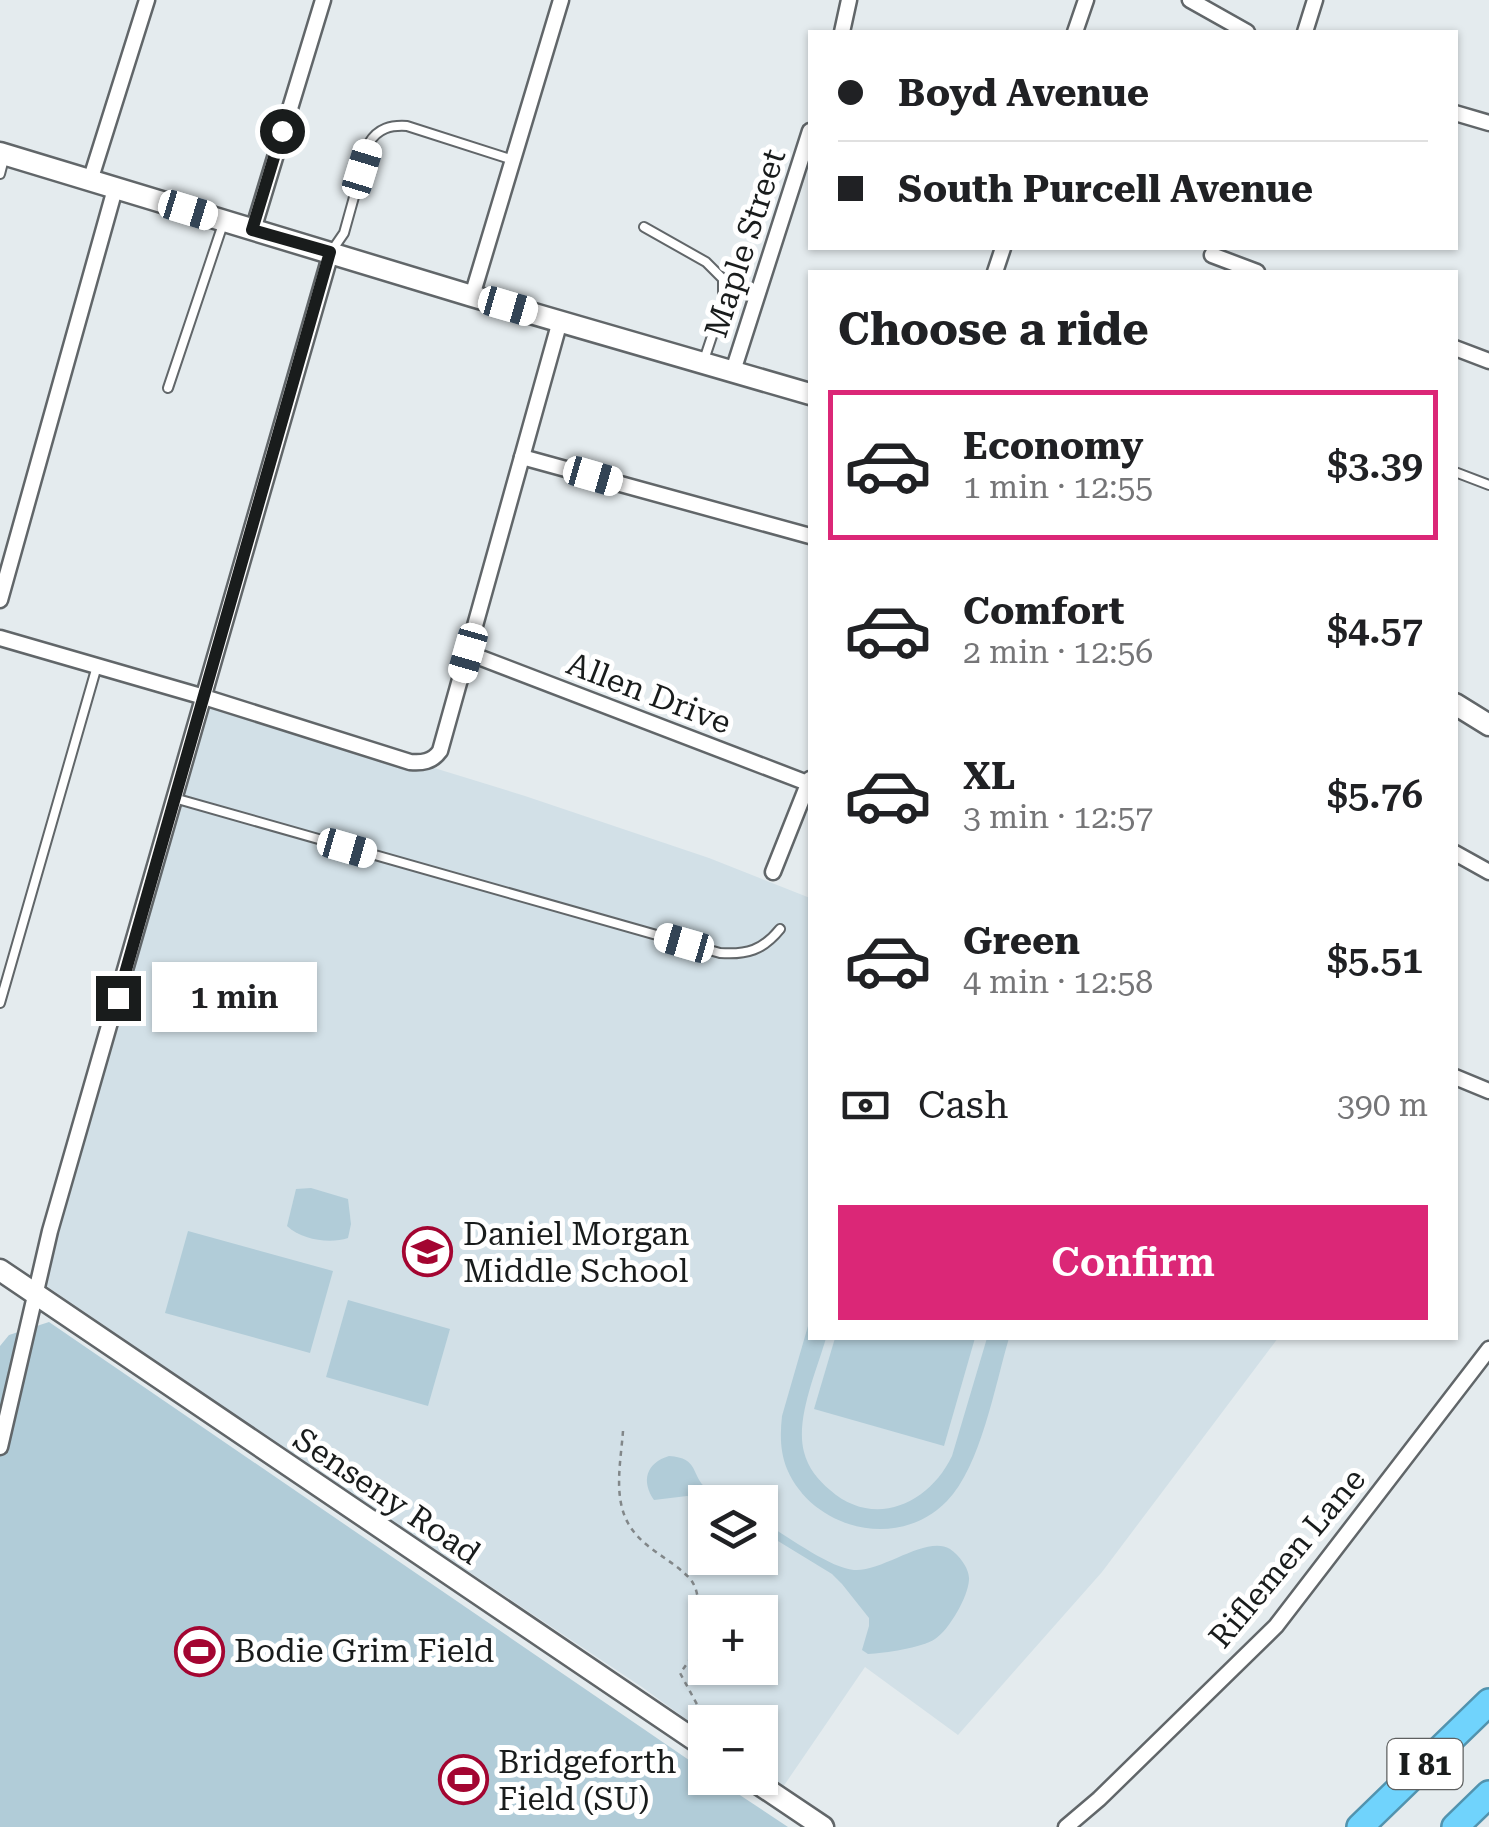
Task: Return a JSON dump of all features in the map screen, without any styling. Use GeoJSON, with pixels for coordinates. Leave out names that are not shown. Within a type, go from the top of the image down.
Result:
{"type":"FeatureCollection","features":[{"type":"Feature","properties":{"kind":"highway","name":"I 81"},"geometry":{"type":"LineString","coordinates":[[1360,1827],[1489,1702]]}},
{"type":"Feature","properties":{"kind":"highway","name":"I 81"},"geometry":{"type":"LineString","coordinates":[[1455,1827],[1489,1794]]}},
{"type":"Feature","properties":{"kind":"main road"},"geometry":{"type":"LineString","coordinates":[[2,161],[115,188],[808,393]]}},
{"type":"Feature","properties":{"kind":"main road"},"geometry":{"type":"LineString","coordinates":[[1458,706],[1489,724]]}},
{"type":"Feature","properties":{"kind":"main road","name":"Senseny Road"},"geometry":{"type":"LineString","coordinates":[[0,1270],[688,1736]]}},
{"type":"Feature","properties":{"kind":"main road"},"geometry":{"type":"LineString","coordinates":[[774,1795],[817,1825]]}},
{"type":"Feature","properties":{"kind":"street"},"geometry":{"type":"LineString","coordinates":[[90,181],[146,0]]}},
{"type":"Feature","properties":{"kind":"street"},"geometry":{"type":"LineString","coordinates":[[252,230],[322,0]]}},
{"type":"Feature","properties":{"kind":"street"},"geometry":{"type":"LineString","coordinates":[[472,296],[560,0]]}},
{"type":"Feature","properties":{"kind":"street"},"geometry":{"type":"LineString","coordinates":[[842,30],[848,0]]}},
{"type":"Feature","properties":{"kind":"street"},"geometry":{"type":"LineString","coordinates":[[1076,30],[1086,0]]}},
{"type":"Feature","properties":{"kind":"street"},"geometry":{"type":"LineString","coordinates":[[1190,0],[1244,30]]}},
{"type":"Feature","properties":{"kind":"street"},"geometry":{"type":"LineString","coordinates":[[1306,30],[1316,0]]}},
{"type":"Feature","properties":{"kind":"street"},"geometry":{"type":"LineString","coordinates":[[1458,113],[1489,123]]}},
{"type":"Feature","properties":{"kind":"street","name":"Maple Street"},"geometry":{"type":"LineString","coordinates":[[732,371],[808,138]]}},
{"type":"Feature","properties":{"kind":"street"},"geometry":{"type":"LineString","coordinates":[[0,600],[115,188]]}},
{"type":"Feature","properties":{"kind":"street"},"geometry":{"type":"LineString","coordinates":[[1213,251],[1253,270]]}},
{"type":"Feature","properties":{"kind":"street"},"geometry":{"type":"LineString","coordinates":[[0,1447],[50,1231],[330,252]]}},
{"type":"Feature","properties":{"kind":"street"},"geometry":{"type":"LineString","coordinates":[[0,638],[410,762],[422,763],[437,756],[560,321]]}},
{"type":"Feature","properties":{"kind":"street"},"geometry":{"type":"LineString","coordinates":[[1458,349],[1489,361]]}},
{"type":"Feature","properties":{"kind":"street"},"geometry":{"type":"LineString","coordinates":[[522,456],[808,535]]}},
{"type":"Feature","properties":{"kind":"street","name":"Allen Drive"},"geometry":{"type":"LineString","coordinates":[[468,653],[808,782]]}},
{"type":"Feature","properties":{"kind":"street"},"geometry":{"type":"LineString","coordinates":[[774,872],[808,785]]}},
{"type":"Feature","properties":{"kind":"street"},"geometry":{"type":"LineString","coordinates":[[1458,855],[1489,872]]}},
{"type":"Feature","properties":{"kind":"street"},"geometry":{"type":"LineString","coordinates":[[1458,1079],[1489,1092]]}},
{"type":"Feature","properties":{"kind":"street","name":"Riflemen Lane"},"geometry":{"type":"LineString","coordinates":[[1066,1827],[1276,1626],[1489,1349]]}},
{"type":"Feature","properties":{"kind":"lane"},"geometry":{"type":"LineString","coordinates":[[330,252],[344,233],[370,143],[382,130],[407,126],[513,160]]}},
{"type":"Feature","properties":{"kind":"lane"},"geometry":{"type":"LineString","coordinates":[[168,388],[224,222]]}},
{"type":"Feature","properties":{"kind":"lane"},"geometry":{"type":"LineString","coordinates":[[644,228],[706,262],[723,279],[723,303],[703,363]]}},
{"type":"Feature","properties":{"kind":"lane"},"geometry":{"type":"LineString","coordinates":[[1458,473],[1489,485]]}},
{"type":"Feature","properties":{"kind":"lane"},"geometry":{"type":"LineString","coordinates":[[0,1003],[97,666]]}},
{"type":"Feature","properties":{"kind":"lane"},"geometry":{"type":"LineString","coordinates":[[174,798],[720,954],[748,953],[770,941],[780,929]]}},
{"type":"Feature","properties":{"kind":"path"},"geometry":{"type":"LineString","coordinates":[[623,1431],[619,1475],[626,1520],[636,1536],[693,1582],[702,1609],[703,1631],[693,1656],[680,1673],[697,1705]]}},
{"type":"Feature","properties":{"kind":"shaded area","name":"Daniel Morgan Middle School"},"geometry":{"type":"Polygon","coordinates":[[[204,697],[525,796],[709,858],[808,897],[808,1340],[1276,1340],[1102,1572],[958,1735],[865,1667],[783,1787],[778,1784],[778,1705],[688,1705],[688,1721],[39,1281],[204,697]]]}},
{"type":"Feature","properties":{"kind":"shaded area"},"geometry":{"type":"Polygon","coordinates":[[[311,1188],[348,1199],[348,1238],[316,1240],[287,1226],[296,1189],[311,1188]]]}},
{"type":"Feature","properties":{"kind":"shaded area"},"geometry":{"type":"Polygon","coordinates":[[[188,1231],[333,1271],[310,1353],[165,1313],[188,1231]]]}},
{"type":"Feature","properties":{"kind":"shaded area"},"geometry":{"type":"Polygon","coordinates":[[[348,1300],[450,1329],[428,1406],[326,1377],[348,1300]]]}},
{"type":"Feature","properties":{"kind":"shaded area"},"geometry":{"type":"Polygon","coordinates":[[[49,1322],[688,1759],[688,1795],[740,1795],[788,1827],[0,1827],[0,1346],[9,1335],[49,1322]]]}},
{"type":"Feature","properties":{"kind":"shaded area"},"geometry":{"type":"Polygon","coordinates":[[[808,1326],[808,1340],[825,1340],[802,1425],[804,1452],[811,1468],[847,1502],[864,1508],[899,1506],[929,1487],[952,1456],[986,1340],[1008,1340],[986,1424],[959,1486],[927,1516],[905,1526],[859,1527],[816,1507],[799,1490],[787,1469],[781,1443],[782,1416],[808,1326]]]}},
{"type":"Feature","properties":{"kind":"shaded area"},"geometry":{"type":"Polygon","coordinates":[[[834,1340],[974,1340],[944,1446],[814,1409],[834,1340]]]}},
{"type":"Feature","properties":{"kind":"shaded area"},"geometry":{"type":"Polygon","coordinates":[[[669,1456],[686,1460],[703,1485],[688,1485],[688,1496],[654,1500],[648,1474],[669,1456]]]}},
{"type":"Feature","properties":{"kind":"shaded area"},"geometry":{"type":"Polygon","coordinates":[[[778,1531],[819,1557],[854,1570],[940,1546],[960,1559],[969,1580],[952,1621],[935,1639],[868,1654],[862,1650],[869,1618],[832,1574],[778,1541],[778,1531]]]}},
{"type":"Feature","properties":{"kind":"place","name":"Daniel Morgan Middle School"},"geometry":{"type":"Point","coordinates":[428,1252]}},
{"type":"Feature","properties":{"kind":"place","name":"Bodie Grim Field"},"geometry":{"type":"Point","coordinates":[199,1651]}},
{"type":"Feature","properties":{"kind":"place","name":"Bridgeforth Field (SU)"},"geometry":{"type":"Point","coordinates":[463,1780]}},
{"type":"Feature","properties":{"kind":"route"},"geometry":{"type":"LineString","coordinates":[[118,998],[330,252],[252,230],[282,131]]}}]}
